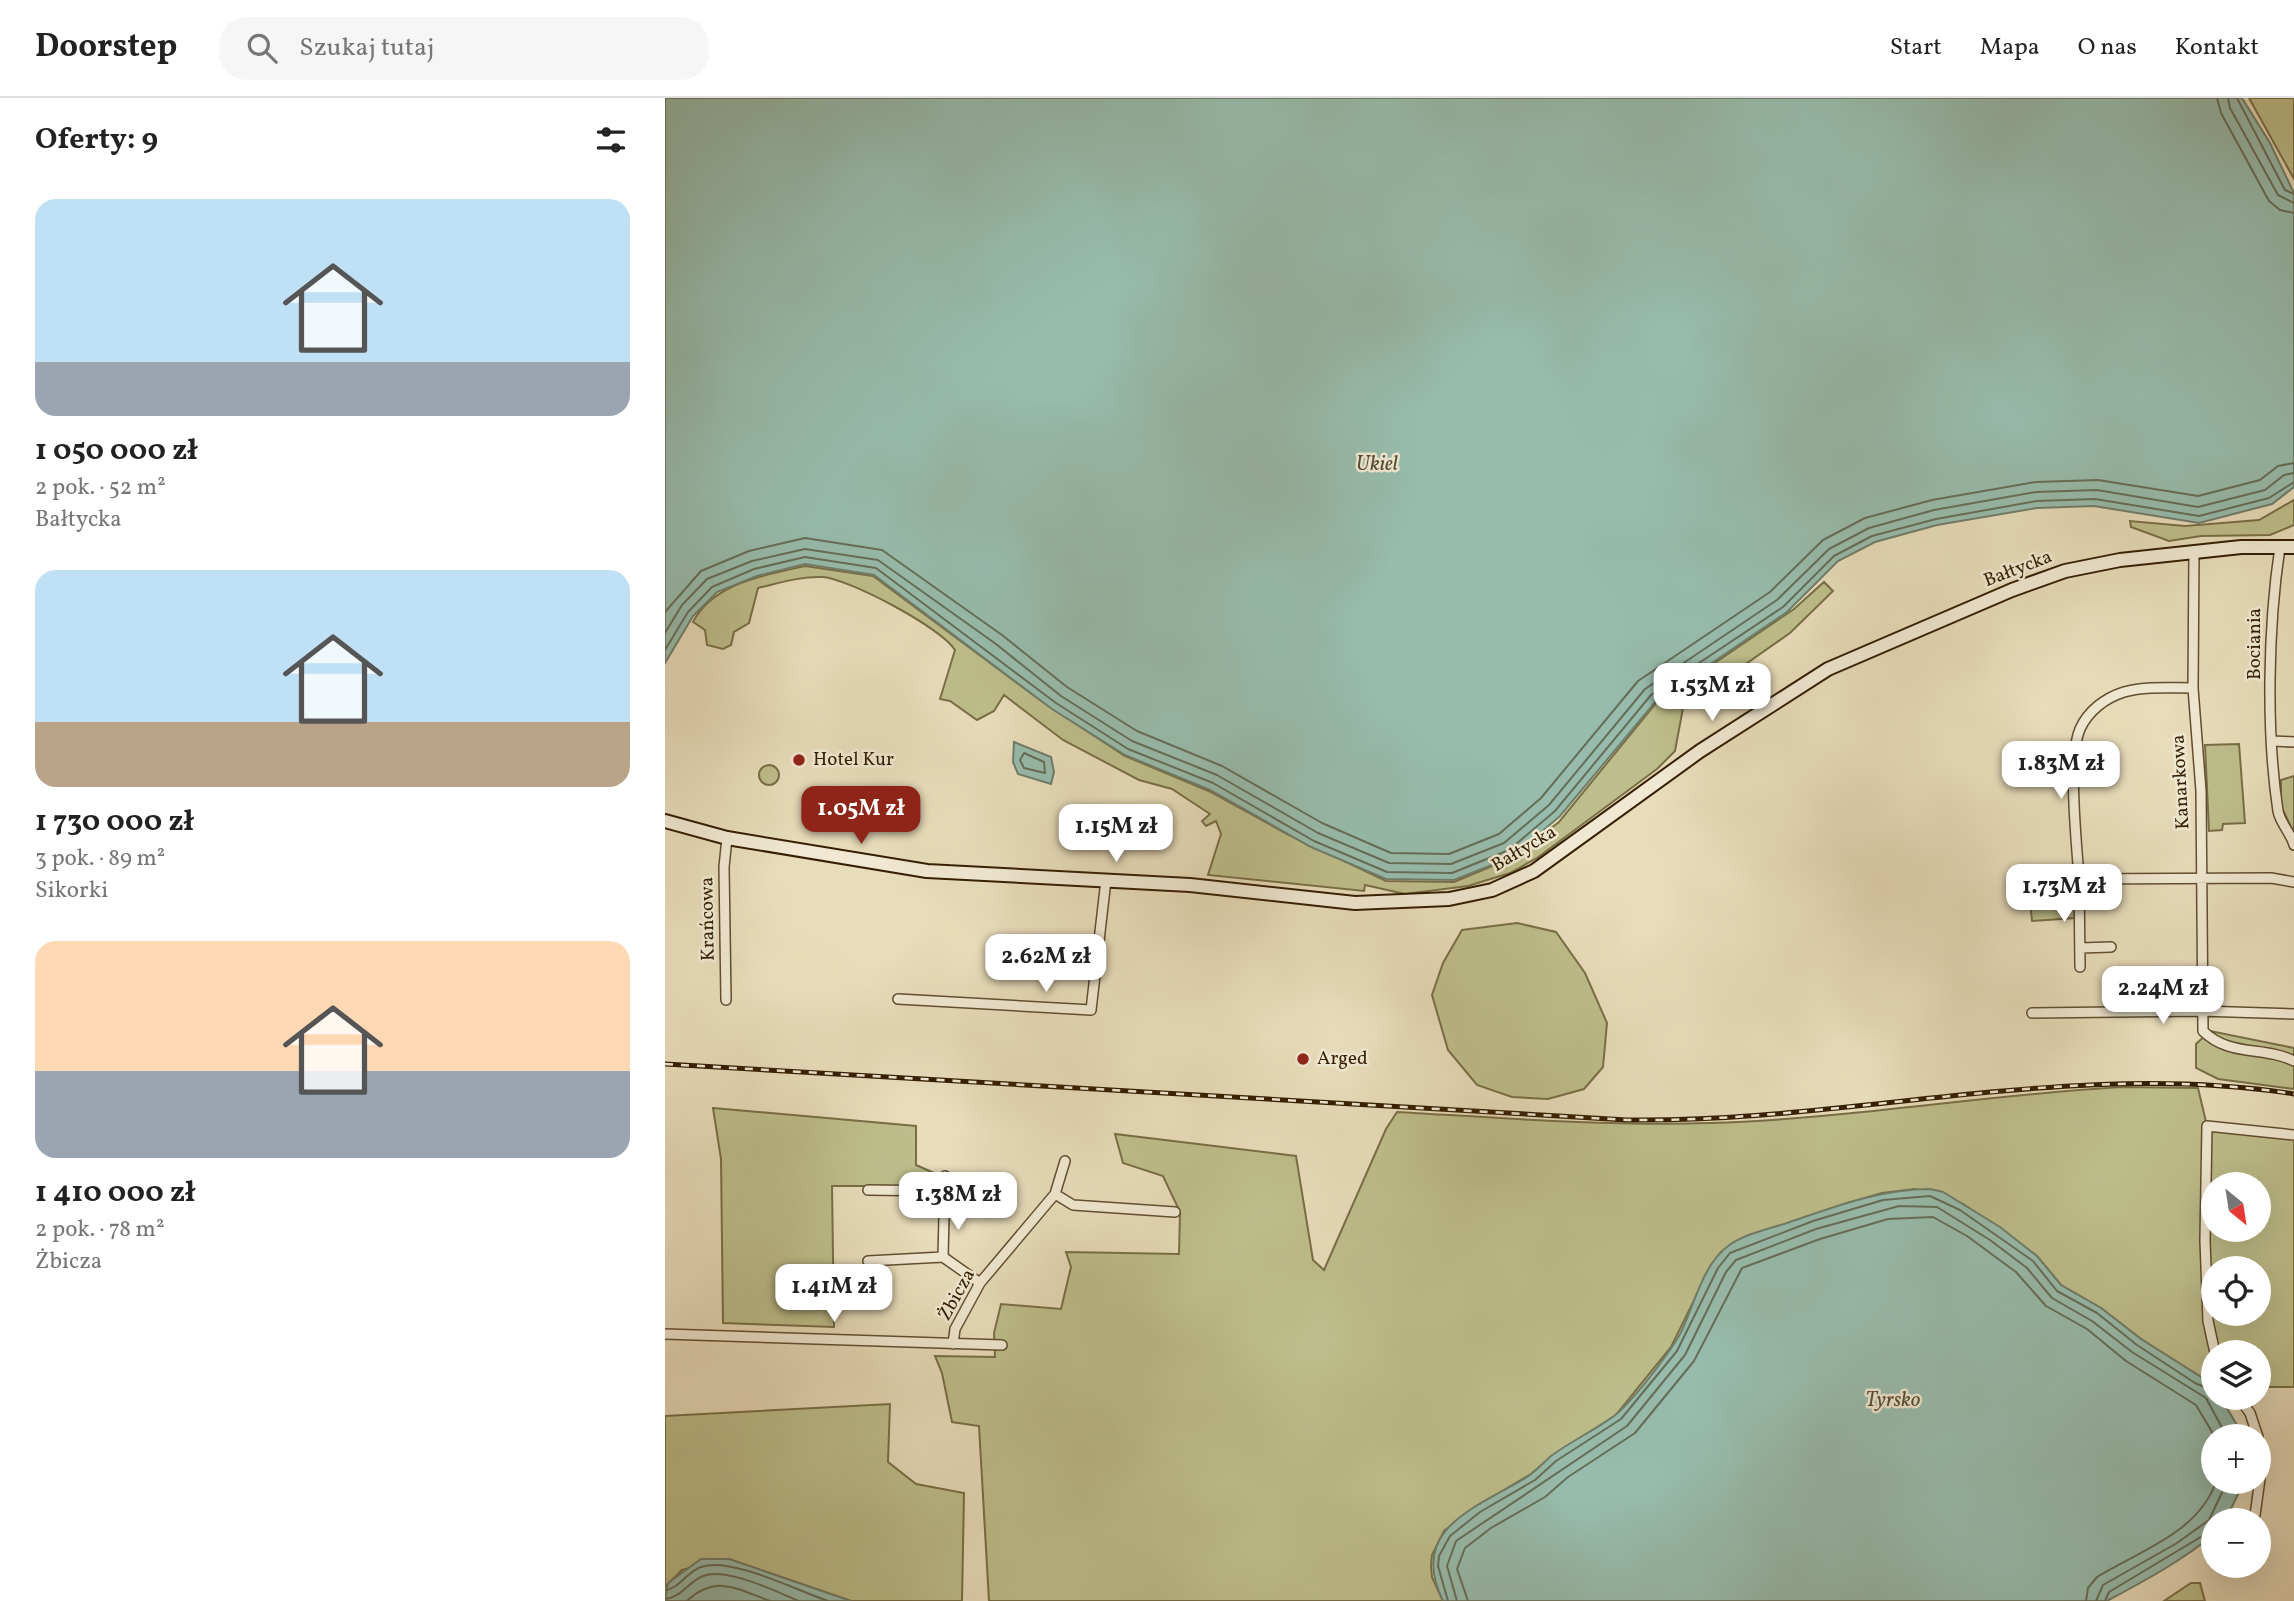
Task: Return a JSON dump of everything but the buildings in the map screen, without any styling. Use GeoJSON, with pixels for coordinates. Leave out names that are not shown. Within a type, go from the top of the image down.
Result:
{"type":"FeatureCollection","features":[{"type":"Feature","properties":{"kind":"main road","name":"Bałtycka"},"geometry":{"type":"LineString","coordinates":[[665,821],[727,838],[907,869],[1190,885],[1371,904],[1449,899],[1492,890],[1534,871],[1710,744],[1828,669],[2000,595],[2064,571],[2120,559],[2194,551],[2294,547]]}},
{"type":"Feature","properties":{"kind":"street","name":"Bociania"},"geometry":{"type":"LineString","coordinates":[[2280,547],[2271,607],[2273,741],[2279,815],[2294,845]]}},
{"type":"Feature","properties":{"kind":"street","name":"Kanarkowa"},"geometry":{"type":"LineString","coordinates":[[2194,551],[2193,688],[2201,791],[2203,1031],[2213,1041],[2229,1048],[2294,1061]]}},
{"type":"Feature","properties":{"kind":"street"},"geometry":{"type":"LineString","coordinates":[[2080,967],[2074,754],[2080,729],[2097,705],[2123,692],[2193,688]]}},
{"type":"Feature","properties":{"kind":"street"},"geometry":{"type":"LineString","coordinates":[[2273,741],[2294,742]]}},
{"type":"Feature","properties":{"kind":"street","name":"Krańcowa"},"geometry":{"type":"LineString","coordinates":[[726,1000],[724,867],[727,838]]}},
{"type":"Feature","properties":{"kind":"street"},"geometry":{"type":"LineString","coordinates":[[2079,879],[2271,878],[2294,882]]}},
{"type":"Feature","properties":{"kind":"street"},"geometry":{"type":"LineString","coordinates":[[898,999],[1091,1010],[1106,880]]}},
{"type":"Feature","properties":{"kind":"street"},"geometry":{"type":"LineString","coordinates":[[2080,948],[2111,947]]}},
{"type":"Feature","properties":{"kind":"street"},"geometry":{"type":"LineString","coordinates":[[2032,1013],[2201,1011],[2294,1014]]}},
{"type":"Feature","properties":{"kind":"street"},"geometry":{"type":"LineString","coordinates":[[2212,1340],[2208,1321],[2205,1240],[2207,1126],[2294,1135]]}},
{"type":"Feature","properties":{"kind":"street","name":"Żbicza"},"geometry":{"type":"LineString","coordinates":[[953,1344],[955,1329],[980,1283],[1055,1194],[1065,1161]]}},
{"type":"Feature","properties":{"kind":"street"},"geometry":{"type":"LineString","coordinates":[[943,1257],[945,1175]]}},
{"type":"Feature","properties":{"kind":"street"},"geometry":{"type":"LineString","coordinates":[[868,1190],[943,1191]]}},
{"type":"Feature","properties":{"kind":"street"},"geometry":{"type":"LineString","coordinates":[[1055,1194],[1073,1205],[1175,1212]]}},
{"type":"Feature","properties":{"kind":"street"},"geometry":{"type":"LineString","coordinates":[[868,1261],[943,1257],[980,1283]]}},
{"type":"Feature","properties":{"kind":"street","name":"Żbicza"},"geometry":{"type":"LineString","coordinates":[[665,1334],[1002,1345]]}},
{"type":"Feature","properties":{"kind":"green space"},"geometry":{"type":"Polygon","coordinates":[[[2249,98],[2294,98],[2294,179],[2249,98]]]}},
{"type":"Feature","properties":{"kind":"green space"},"geometry":{"type":"Polygon","coordinates":[[[2294,500],[2294,525],[2270,535],[2201,536],[2169,541],[2131,527],[2130,521],[2185,526],[2259,520],[2294,500]]]}},
{"type":"Feature","properties":{"kind":"green space"},"geometry":{"type":"Polygon","coordinates":[[[805,566],[873,576],[1040,700],[1125,756],[1211,792],[1287,834],[1386,881],[1454,882],[1512,858],[1559,822],[1656,703],[1794,609],[1824,582],[1833,591],[1790,633],[1683,708],[1675,751],[1657,769],[1537,858],[1510,873],[1468,886],[1405,894],[1365,885],[1364,891],[1208,875],[1221,834],[1216,821],[1206,826],[1202,821],[1210,814],[1172,789],[1139,780],[1063,740],[1004,695],[994,711],[977,720],[950,701],[940,699],[955,650],[933,630],[914,618],[853,586],[823,577],[790,580],[758,588],[749,623],[734,632],[731,645],[723,649],[707,645],[705,630],[693,622],[713,598],[758,577],[805,566]]]}},
{"type":"Feature","properties":{"kind":"green space"},"geometry":{"type":"Polygon","coordinates":[[[2239,744],[2245,823],[2223,824],[2222,830],[2209,831],[2205,745],[2239,744]]]}},
{"type":"Feature","properties":{"kind":"green space"},"geometry":{"type":"Polygon","coordinates":[[[769,765],[776,768],[779,775],[776,782],[769,785],[762,782],[759,775],[762,768],[769,765]]]}},
{"type":"Feature","properties":{"kind":"green space"},"geometry":{"type":"Polygon","coordinates":[[[2294,776],[2294,833],[2281,806],[2281,780],[2294,776]]]}},
{"type":"Feature","properties":{"kind":"green space"},"geometry":{"type":"Polygon","coordinates":[[[2074,868],[2075,918],[2032,921],[2027,871],[2074,868]]]}},
{"type":"Feature","properties":{"kind":"green space"},"geometry":{"type":"Polygon","coordinates":[[[1517,923],[1556,932],[1585,973],[1607,1023],[1603,1067],[1584,1089],[1548,1099],[1512,1097],[1477,1085],[1448,1050],[1432,995],[1443,963],[1462,930],[1517,923]]]}},
{"type":"Feature","properties":{"kind":"green space"},"geometry":{"type":"Polygon","coordinates":[[[2210,1031],[2294,1048],[2294,1089],[2218,1079],[2196,1068],[2196,1044],[2210,1031]]]}},
{"type":"Feature","properties":{"kind":"green space"},"geometry":{"type":"Polygon","coordinates":[[[2122,1087],[2198,1088],[2207,1126],[2294,1135],[2294,1387],[2271,1387],[2271,1340],[2201,1340],[2201,1377],[2141,1339],[2101,1308],[2061,1285],[2037,1256],[1963,1204],[1915,1189],[1882,1193],[1747,1237],[1721,1252],[1712,1264],[1671,1347],[1616,1415],[1552,1456],[1531,1474],[1477,1506],[1444,1531],[1432,1555],[1431,1566],[1432,1577],[1443,1601],[989,1601],[979,1426],[952,1422],[942,1373],[935,1356],[995,1357],[994,1333],[1001,1304],[1061,1309],[1071,1267],[1066,1252],[1179,1254],[1180,1212],[1163,1176],[1123,1163],[1115,1134],[1296,1156],[1313,1260],[1324,1270],[1386,1129],[1397,1112],[1671,1124],[1813,1117],[2122,1087]]]}},
{"type":"Feature","properties":{"kind":"green space"},"geometry":{"type":"Polygon","coordinates":[[[713,1108],[916,1126],[916,1165],[934,1173],[934,1186],[832,1186],[834,1327],[723,1323],[721,1159],[713,1108]]]}},
{"type":"Feature","properties":{"kind":"green space"},"geometry":{"type":"Polygon","coordinates":[[[890,1404],[888,1462],[916,1484],[964,1493],[962,1601],[851,1601],[729,1559],[682,1570],[665,1587],[665,1416],[890,1404]]]}},
{"type":"Feature","properties":{"kind":"green space"},"geometry":{"type":"Polygon","coordinates":[[[2191,1583],[2200,1583],[2205,1601],[2164,1601],[2191,1583]]]}},
{"type":"Feature","properties":{"kind":"water","name":"Ukiel"},"geometry":{"type":"Polygon","coordinates":[[[665,98],[2242,98],[2270,143],[2294,193],[2294,487],[2272,504],[2199,523],[2094,506],[2037,508],[1937,525],[1875,542],[1838,561],[1787,612],[1656,701],[1560,816],[1512,857],[1454,880],[1386,879],[1311,847],[1210,790],[1125,755],[1052,709],[874,575],[805,564],[757,576],[717,592],[693,616],[665,663],[665,98]]]}},
{"type":"Feature","properties":{"kind":"water"},"geometry":{"type":"Polygon","coordinates":[[[1014,742],[1051,757],[1054,772],[1051,784],[1018,774],[1013,762],[1014,742]]]}},
{"type":"Feature","properties":{"kind":"water","name":"Tyrsko"},"geometry":{"type":"Polygon","coordinates":[[[1930,1189],[1943,1192],[2000,1227],[2037,1256],[2061,1285],[2101,1308],[2141,1339],[2201,1377],[2201,1410],[2228,1410],[2236,1424],[2201,1424],[2201,1494],[2238,1494],[2231,1508],[2201,1508],[2201,1545],[2107,1601],[1443,1601],[1434,1576],[1434,1555],[1441,1538],[1453,1523],[1527,1477],[1551,1456],[1622,1409],[1649,1378],[1680,1334],[1711,1264],[1728,1246],[1756,1232],[1857,1200],[1930,1189]]]}},
{"type":"Feature","properties":{"kind":"water"},"geometry":{"type":"Polygon","coordinates":[[[701,1559],[729,1559],[851,1601],[665,1601],[668,1583],[701,1559]]]}},
{"type":"Feature","properties":{"kind":"railway"},"geometry":{"type":"LineString","coordinates":[[665,1064],[1627,1120],[1711,1118],[2044,1088],[2127,1084],[2211,1085],[2294,1094]]}},
{"type":"Feature","properties":{"kind":"place","name":"Hotel Kur"},"geometry":{"type":"Point","coordinates":[799,760]}},
{"type":"Feature","properties":{"kind":"place","name":"Arged"},"geometry":{"type":"Point","coordinates":[1303,1059]}}]}
